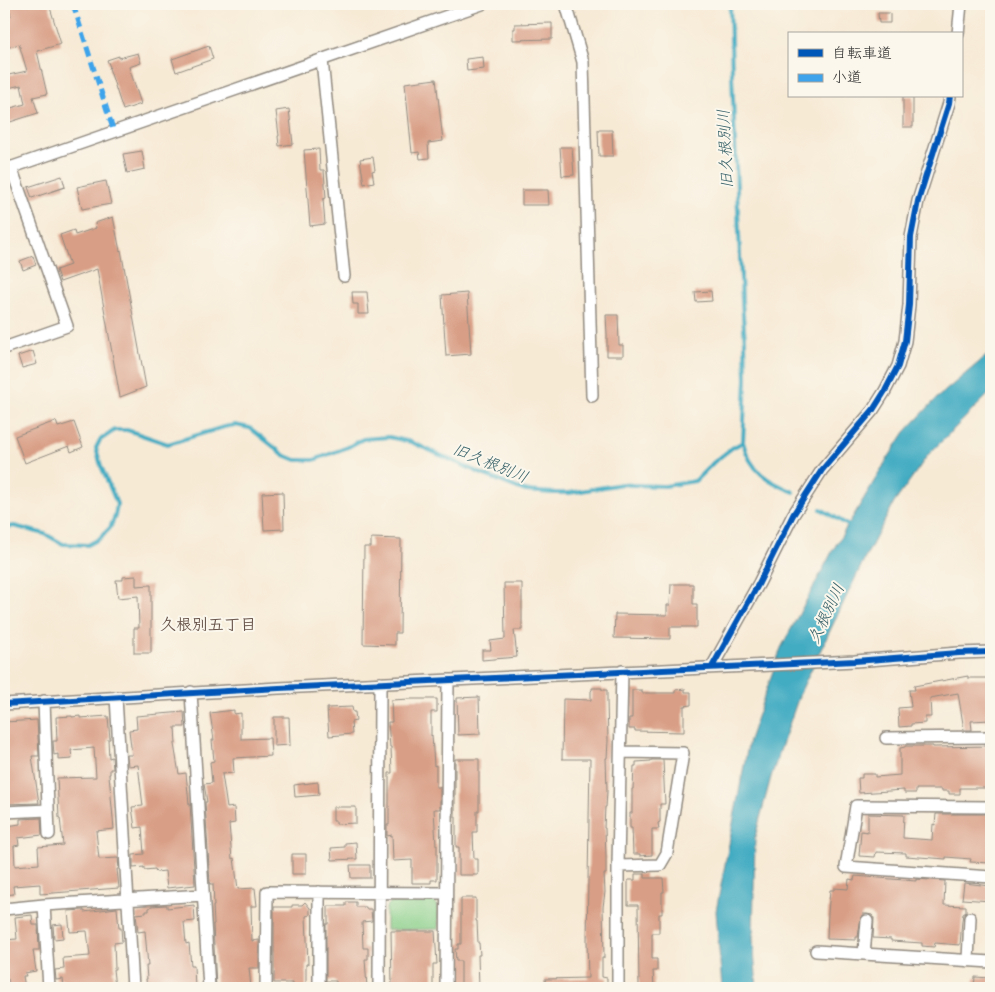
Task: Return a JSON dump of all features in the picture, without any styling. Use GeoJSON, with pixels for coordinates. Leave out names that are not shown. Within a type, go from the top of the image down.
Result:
{"type":"FeatureCollection","features":[{"type":"Feature","properties":{"kind":"street"},"geometry":{"type":"LineString","coordinates":[[4,348],[67,326],[8,169],[482,4]]}},
{"type":"Feature","properties":{"kind":"street"},"geometry":{"type":"LineString","coordinates":[[566,4],[583,62],[592,396]]}},
{"type":"Feature","properties":{"kind":"street"},"geometry":{"type":"LineString","coordinates":[[958,32],[961,4]]}},
{"type":"Feature","properties":{"kind":"street"},"geometry":{"type":"LineString","coordinates":[[322,60],[344,276]]}},
{"type":"Feature","properties":{"kind":"street"},"geometry":{"type":"LineString","coordinates":[[712,666],[760,583],[793,515],[822,470],[873,410],[898,366],[905,341],[909,305],[911,237],[918,201],[950,98]]}},
{"type":"Feature","properties":{"kind":"street"},"geometry":{"type":"LineString","coordinates":[[4,704],[191,692],[712,666],[855,661],[991,652]]}},
{"type":"Feature","properties":{"kind":"street"},"geometry":{"type":"LineString","coordinates":[[618,988],[618,866],[622,671]]}},
{"type":"Feature","properties":{"kind":"street"},"geometry":{"type":"LineString","coordinates":[[446,988],[448,680]]}},
{"type":"Feature","properties":{"kind":"street"},"geometry":{"type":"LineString","coordinates":[[379,988],[380,683]]}},
{"type":"Feature","properties":{"kind":"street"},"geometry":{"type":"LineString","coordinates":[[191,692],[210,988]]}},
{"type":"Feature","properties":{"kind":"street"},"geometry":{"type":"LineString","coordinates":[[116,697],[133,988]]}},
{"type":"Feature","properties":{"kind":"street"},"geometry":{"type":"LineString","coordinates":[[44,701],[49,834]]}},
{"type":"Feature","properties":{"kind":"street"},"geometry":{"type":"LineString","coordinates":[[886,738],[991,737]]}},
{"type":"Feature","properties":{"kind":"street"},"geometry":{"type":"LineString","coordinates":[[618,866],[660,865],[667,853],[683,753],[621,752]]}},
{"type":"Feature","properties":{"kind":"street"},"geometry":{"type":"LineString","coordinates":[[991,806],[856,806],[846,867],[991,877]]}},
{"type":"Feature","properties":{"kind":"street"},"geometry":{"type":"LineString","coordinates":[[4,812],[48,810]]}},
{"type":"Feature","properties":{"kind":"street"},"geometry":{"type":"LineString","coordinates":[[266,988],[267,892],[446,893]]}},
{"type":"Feature","properties":{"kind":"street"},"geometry":{"type":"LineString","coordinates":[[319,892],[319,988]]}},
{"type":"Feature","properties":{"kind":"street"},"geometry":{"type":"LineString","coordinates":[[4,909],[203,895]]}},
{"type":"Feature","properties":{"kind":"street"},"geometry":{"type":"LineString","coordinates":[[44,905],[49,988]]}},
{"type":"Feature","properties":{"kind":"street"},"geometry":{"type":"LineString","coordinates":[[968,960],[970,918]]}},
{"type":"Feature","properties":{"kind":"street"},"geometry":{"type":"LineString","coordinates":[[864,954],[866,921]]}},
{"type":"Feature","properties":{"kind":"street"},"geometry":{"type":"LineString","coordinates":[[816,951],[991,962]]}},
{"type":"Feature","properties":{"kind":"green space"},"geometry":{"type":"Polygon","coordinates":[[[393,900],[433,900],[438,906],[439,929],[386,930],[386,907],[393,900]]]}},
{"type":"Feature","properties":{"kind":"water","name":"久根別川"},"geometry":{"type":"Polygon","coordinates":[[[991,352],[991,392],[928,455],[894,503],[864,560],[800,693],[771,777],[755,837],[753,939],[757,988],[722,988],[716,911],[749,740],[781,648],[833,550],[905,432],[938,397],[991,352]]]}},
{"type":"Feature","properties":{"kind":"building"},"geometry":{"type":"Polygon","coordinates":[[[7,4],[49,4],[61,44],[37,51],[47,94],[33,97],[38,113],[4,124],[4,110],[25,104],[21,85],[4,89],[4,76],[27,71],[19,44],[4,49],[4,19],[11,16],[7,4]]]}},
{"type":"Feature","properties":{"kind":"building"},"geometry":{"type":"Polygon","coordinates":[[[878,13],[890,13],[890,23],[879,23],[878,13]]]}},
{"type":"Feature","properties":{"kind":"building"},"geometry":{"type":"Polygon","coordinates":[[[552,23],[552,39],[513,40],[515,24],[552,23]]]}},
{"type":"Feature","properties":{"kind":"building"},"geometry":{"type":"Polygon","coordinates":[[[209,46],[213,59],[176,72],[172,59],[209,46]]]}},
{"type":"Feature","properties":{"kind":"building"},"geometry":{"type":"Polygon","coordinates":[[[138,53],[141,63],[129,67],[141,104],[123,110],[107,60],[138,53]]]}},
{"type":"Feature","properties":{"kind":"building"},"geometry":{"type":"Polygon","coordinates":[[[483,57],[484,69],[467,71],[466,59],[483,57]]]}},
{"type":"Feature","properties":{"kind":"building"},"geometry":{"type":"Polygon","coordinates":[[[436,79],[443,141],[428,143],[429,158],[420,159],[419,152],[412,153],[405,83],[436,79]]]}},
{"type":"Feature","properties":{"kind":"building"},"geometry":{"type":"Polygon","coordinates":[[[903,98],[913,98],[913,127],[903,127],[903,98]]]}},
{"type":"Feature","properties":{"kind":"building"},"geometry":{"type":"Polygon","coordinates":[[[289,109],[293,144],[279,146],[276,111],[289,109]]]}},
{"type":"Feature","properties":{"kind":"building"},"geometry":{"type":"Polygon","coordinates":[[[598,130],[612,130],[613,156],[599,156],[598,130]]]}},
{"type":"Feature","properties":{"kind":"building"},"geometry":{"type":"Polygon","coordinates":[[[560,147],[572,147],[574,175],[562,176],[560,147]]]}},
{"type":"Feature","properties":{"kind":"building"},"geometry":{"type":"Polygon","coordinates":[[[319,149],[320,170],[324,170],[326,198],[323,199],[325,224],[310,226],[304,150],[319,149]]]}},
{"type":"Feature","properties":{"kind":"building"},"geometry":{"type":"Polygon","coordinates":[[[142,151],[145,169],[127,173],[123,154],[142,151]]]}},
{"type":"Feature","properties":{"kind":"building"},"geometry":{"type":"Polygon","coordinates":[[[373,157],[375,170],[372,171],[374,182],[364,184],[360,159],[373,157]]]}},
{"type":"Feature","properties":{"kind":"building"},"geometry":{"type":"Polygon","coordinates":[[[62,176],[65,187],[32,198],[28,187],[62,176]]]}},
{"type":"Feature","properties":{"kind":"building"},"geometry":{"type":"Polygon","coordinates":[[[106,181],[111,204],[82,209],[77,187],[106,181]]]}},
{"type":"Feature","properties":{"kind":"building"},"geometry":{"type":"Polygon","coordinates":[[[522,190],[548,190],[549,205],[522,205],[522,190]]]}},
{"type":"Feature","properties":{"kind":"building"},"geometry":{"type":"Polygon","coordinates":[[[113,217],[121,250],[146,387],[120,397],[97,269],[60,282],[56,270],[70,265],[60,235],[74,230],[75,235],[96,228],[95,223],[113,217]]]}},
{"type":"Feature","properties":{"kind":"building"},"geometry":{"type":"Polygon","coordinates":[[[33,256],[36,265],[23,270],[20,261],[33,256]]]}},
{"type":"Feature","properties":{"kind":"building"},"geometry":{"type":"Polygon","coordinates":[[[711,291],[712,301],[696,302],[695,292],[711,291]]]}},
{"type":"Feature","properties":{"kind":"building"},"geometry":{"type":"Polygon","coordinates":[[[352,292],[367,292],[369,314],[358,314],[358,304],[353,304],[352,292]]]}},
{"type":"Feature","properties":{"kind":"building"},"geometry":{"type":"Polygon","coordinates":[[[467,293],[471,354],[446,356],[442,295],[467,293]]]}},
{"type":"Feature","properties":{"kind":"building"},"geometry":{"type":"Polygon","coordinates":[[[606,315],[618,315],[619,345],[623,345],[623,356],[607,356],[606,315]]]}},
{"type":"Feature","properties":{"kind":"building"},"geometry":{"type":"Polygon","coordinates":[[[33,351],[37,364],[22,368],[18,356],[33,351]]]}},
{"type":"Feature","properties":{"kind":"building"},"geometry":{"type":"Polygon","coordinates":[[[56,421],[58,427],[74,422],[83,447],[71,452],[69,446],[25,463],[15,436],[56,421]]]}},
{"type":"Feature","properties":{"kind":"building"},"geometry":{"type":"Polygon","coordinates":[[[283,492],[284,529],[264,530],[262,493],[283,492]]]}},
{"type":"Feature","properties":{"kind":"building"},"geometry":{"type":"Polygon","coordinates":[[[371,538],[401,539],[400,633],[395,633],[395,645],[363,644],[364,547],[371,547],[371,538]]]}},
{"type":"Feature","properties":{"kind":"building"},"geometry":{"type":"Polygon","coordinates":[[[136,576],[136,586],[151,585],[151,653],[134,653],[134,628],[139,628],[138,596],[118,598],[116,580],[123,580],[123,577],[136,576]]]}},
{"type":"Feature","properties":{"kind":"building"},"geometry":{"type":"Polygon","coordinates":[[[504,583],[522,583],[522,630],[514,630],[517,657],[482,660],[482,650],[491,650],[490,641],[505,639],[504,583]]]}},
{"type":"Feature","properties":{"kind":"building"},"geometry":{"type":"Polygon","coordinates":[[[671,584],[693,584],[693,604],[697,604],[697,627],[670,627],[670,639],[614,638],[615,614],[667,615],[667,605],[670,605],[671,584]]]}},
{"type":"Feature","properties":{"kind":"building"},"geometry":{"type":"Polygon","coordinates":[[[968,676],[968,678],[990,678],[991,720],[971,721],[972,730],[964,730],[958,693],[930,698],[931,717],[925,717],[925,723],[899,727],[898,708],[911,707],[909,690],[915,690],[914,686],[968,676]]]}},
{"type":"Feature","properties":{"kind":"building"},"geometry":{"type":"Polygon","coordinates":[[[592,688],[607,690],[607,791],[604,828],[606,874],[604,874],[604,958],[602,958],[602,977],[607,978],[607,988],[546,988],[545,979],[588,978],[590,759],[562,759],[563,699],[591,700],[592,688]]]}},
{"type":"Feature","properties":{"kind":"building"},"geometry":{"type":"Polygon","coordinates":[[[685,689],[685,692],[691,692],[691,705],[684,706],[684,732],[635,731],[635,729],[629,729],[629,718],[632,718],[632,690],[642,690],[642,693],[675,693],[675,690],[685,689]]]}},
{"type":"Feature","properties":{"kind":"building"},"geometry":{"type":"Polygon","coordinates":[[[479,697],[480,734],[458,735],[457,698],[479,697]]]}},
{"type":"Feature","properties":{"kind":"building"},"geometry":{"type":"Polygon","coordinates":[[[437,699],[437,712],[431,712],[431,736],[434,766],[436,765],[436,787],[440,787],[440,809],[434,809],[437,880],[431,880],[431,883],[412,883],[412,860],[393,861],[392,835],[387,836],[387,825],[389,825],[389,773],[392,773],[388,722],[392,722],[391,700],[437,699]]]}},
{"type":"Feature","properties":{"kind":"building"},"geometry":{"type":"Polygon","coordinates":[[[352,707],[353,712],[355,712],[356,721],[351,722],[352,734],[329,736],[327,708],[352,707]]]}},
{"type":"Feature","properties":{"kind":"building"},"geometry":{"type":"Polygon","coordinates":[[[234,710],[234,714],[241,713],[241,739],[270,738],[271,756],[233,758],[234,773],[222,774],[227,808],[234,807],[235,823],[229,824],[232,859],[234,858],[238,889],[255,888],[257,906],[251,906],[252,941],[259,940],[259,968],[249,968],[251,988],[216,988],[213,884],[210,884],[205,802],[207,802],[204,784],[212,783],[210,762],[214,761],[212,740],[214,740],[210,713],[234,710]]]}},
{"type":"Feature","properties":{"kind":"building"},"geometry":{"type":"Polygon","coordinates":[[[184,712],[185,727],[175,727],[176,744],[174,744],[179,774],[186,773],[190,804],[195,885],[167,888],[165,871],[156,872],[155,869],[144,870],[144,867],[133,868],[133,855],[144,854],[142,827],[135,828],[132,807],[143,806],[138,765],[128,766],[127,755],[132,755],[129,730],[137,729],[136,716],[184,712]]]}},
{"type":"Feature","properties":{"kind":"building"},"geometry":{"type":"Polygon","coordinates":[[[80,716],[80,718],[108,716],[109,758],[112,757],[113,769],[110,769],[109,775],[114,829],[96,831],[99,859],[118,858],[119,888],[40,894],[40,884],[13,886],[14,894],[4,895],[4,829],[8,828],[7,826],[20,824],[20,819],[41,818],[42,835],[18,838],[19,845],[14,846],[15,866],[39,864],[38,847],[63,845],[59,818],[57,778],[96,777],[94,748],[71,750],[72,759],[58,760],[58,754],[54,755],[53,741],[57,741],[56,717],[80,716]]]}},
{"type":"Feature","properties":{"kind":"building"},"geometry":{"type":"Polygon","coordinates":[[[274,717],[289,717],[290,745],[274,746],[274,717]]]}},
{"type":"Feature","properties":{"kind":"building"},"geometry":{"type":"Polygon","coordinates":[[[37,720],[39,756],[32,756],[39,803],[4,804],[4,722],[37,720]]]}},
{"type":"Feature","properties":{"kind":"building"},"geometry":{"type":"Polygon","coordinates":[[[905,746],[991,746],[991,788],[960,788],[960,794],[949,794],[949,791],[942,791],[942,789],[916,789],[916,793],[904,793],[904,790],[859,793],[858,778],[862,778],[862,774],[875,774],[875,777],[900,775],[900,748],[905,746]]]}},
{"type":"Feature","properties":{"kind":"building"},"geometry":{"type":"Polygon","coordinates":[[[455,759],[479,759],[479,811],[477,811],[477,832],[473,832],[474,859],[478,859],[478,875],[459,875],[459,847],[456,847],[455,759]]]}},
{"type":"Feature","properties":{"kind":"building"},"geometry":{"type":"Polygon","coordinates":[[[663,760],[665,804],[660,804],[659,829],[652,829],[652,855],[640,856],[640,854],[633,854],[632,828],[630,828],[634,766],[636,766],[636,762],[663,760]]]}},
{"type":"Feature","properties":{"kind":"building"},"geometry":{"type":"Polygon","coordinates":[[[318,782],[319,795],[295,797],[294,785],[318,782]]]}},
{"type":"Feature","properties":{"kind":"building"},"geometry":{"type":"Polygon","coordinates":[[[333,807],[356,807],[356,823],[336,824],[336,821],[333,821],[333,807]]]}},
{"type":"Feature","properties":{"kind":"building"},"geometry":{"type":"Polygon","coordinates":[[[868,814],[904,815],[903,838],[932,840],[936,814],[991,814],[991,863],[970,862],[971,859],[906,856],[906,853],[876,852],[875,857],[859,856],[861,831],[868,832],[868,814]]]}},
{"type":"Feature","properties":{"kind":"building"},"geometry":{"type":"Polygon","coordinates":[[[356,842],[357,859],[332,860],[331,848],[345,847],[345,843],[356,842]]]}},
{"type":"Feature","properties":{"kind":"building"},"geometry":{"type":"Polygon","coordinates":[[[292,854],[306,854],[306,874],[292,874],[292,854]]]}},
{"type":"Feature","properties":{"kind":"building"},"geometry":{"type":"Polygon","coordinates":[[[350,865],[370,865],[370,878],[351,878],[350,865]]]}},
{"type":"Feature","properties":{"kind":"building"},"geometry":{"type":"Polygon","coordinates":[[[635,874],[645,874],[645,878],[663,878],[664,892],[662,892],[662,914],[659,914],[659,933],[652,933],[652,959],[657,959],[657,971],[653,971],[654,988],[639,988],[638,905],[628,905],[628,880],[635,880],[635,874]]]}},
{"type":"Feature","properties":{"kind":"building"},"geometry":{"type":"Polygon","coordinates":[[[855,876],[916,881],[916,879],[945,881],[944,905],[966,906],[966,912],[963,914],[962,920],[960,945],[935,943],[934,947],[922,946],[922,943],[873,938],[874,918],[872,915],[867,914],[863,914],[861,917],[856,940],[827,939],[830,890],[834,890],[834,888],[848,889],[849,879],[854,880],[855,876]]]}},
{"type":"Feature","properties":{"kind":"building"},"geometry":{"type":"Polygon","coordinates":[[[964,883],[991,886],[991,901],[962,899],[964,883]]]}},
{"type":"Feature","properties":{"kind":"building"},"geometry":{"type":"Polygon","coordinates":[[[461,898],[476,898],[476,921],[480,955],[478,955],[479,988],[461,988],[461,961],[456,961],[455,949],[458,949],[458,944],[461,944],[461,898]]]}},
{"type":"Feature","properties":{"kind":"building"},"geometry":{"type":"Polygon","coordinates":[[[305,902],[310,908],[310,915],[306,916],[308,964],[306,964],[306,988],[293,988],[293,983],[274,983],[274,907],[292,907],[292,905],[302,905],[305,902]]]}},
{"type":"Feature","properties":{"kind":"building"},"geometry":{"type":"Polygon","coordinates":[[[346,902],[356,902],[356,907],[371,909],[372,921],[362,922],[363,948],[368,948],[368,959],[365,959],[367,988],[336,987],[336,981],[326,981],[326,924],[328,924],[328,906],[346,906],[346,902]]]}},
{"type":"Feature","properties":{"kind":"building"},"geometry":{"type":"Polygon","coordinates":[[[167,905],[167,908],[194,905],[195,921],[184,922],[186,944],[189,943],[191,966],[194,966],[195,988],[147,988],[146,966],[148,966],[145,931],[138,932],[136,914],[146,913],[151,906],[167,905]]]}},
{"type":"Feature","properties":{"kind":"building"},"geometry":{"type":"Polygon","coordinates":[[[117,908],[122,942],[114,943],[115,969],[113,969],[115,988],[64,988],[63,979],[56,980],[55,970],[64,969],[63,958],[90,956],[87,931],[70,932],[68,911],[84,910],[84,912],[117,908]]]}},
{"type":"Feature","properties":{"kind":"building"},"geometry":{"type":"Polygon","coordinates":[[[32,915],[33,925],[38,925],[39,950],[33,950],[36,971],[25,973],[26,976],[23,976],[25,988],[9,988],[8,979],[4,980],[4,940],[17,939],[15,917],[32,915]]]}},
{"type":"Feature","properties":{"kind":"building"},"geometry":{"type":"Polygon","coordinates":[[[62,924],[63,938],[54,939],[53,925],[62,924]]]}},
{"type":"Feature","properties":{"kind":"building"},"geometry":{"type":"Polygon","coordinates":[[[391,931],[435,931],[437,964],[433,964],[433,986],[392,987],[391,931]]]}},
{"type":"Feature","properties":{"kind":"building"},"geometry":{"type":"Polygon","coordinates":[[[975,977],[991,978],[990,988],[974,988],[975,977]]]}},
{"type":"Feature","properties":{"kind":"waterway","name":"旧久根別川"},"geometry":{"type":"LineString","coordinates":[[4,528],[14,526],[45,534],[63,544],[88,545],[99,539],[110,528],[117,504],[101,466],[96,448],[100,440],[115,430],[127,430],[168,444],[235,425],[250,428],[284,455],[296,460],[314,460],[363,439],[389,437],[411,442],[525,491],[569,493],[622,484],[665,486],[695,481],[714,462],[743,442],[746,379],[745,342],[730,4]]}},
{"type":"Feature","properties":{"kind":"waterway"},"geometry":{"type":"LineString","coordinates":[[743,442],[750,461],[761,474],[776,484],[794,492]]}},
{"type":"Feature","properties":{"kind":"waterway"},"geometry":{"type":"LineString","coordinates":[[821,509],[851,527]]}},
{"type":"Feature","properties":{"kind":"marked path"},"geometry":{"type":"LineString","coordinates":[[73,4],[114,132]]}},
{"type":"Feature","properties":{"kind":"cycle path"},"geometry":{"type":"LineString","coordinates":[[712,667],[759,583],[793,515],[822,470],[873,410],[898,366],[905,341],[909,305],[911,237],[918,201],[950,98]]}},
{"type":"Feature","properties":{"kind":"cycle path"},"geometry":{"type":"LineString","coordinates":[[4,704],[279,688],[855,661],[991,652]]}},
{"type":"Feature","properties":{"kind":"district","name":"久根別五丁目"},"geometry":{"type":"Point","coordinates":[208,623]}}]}
